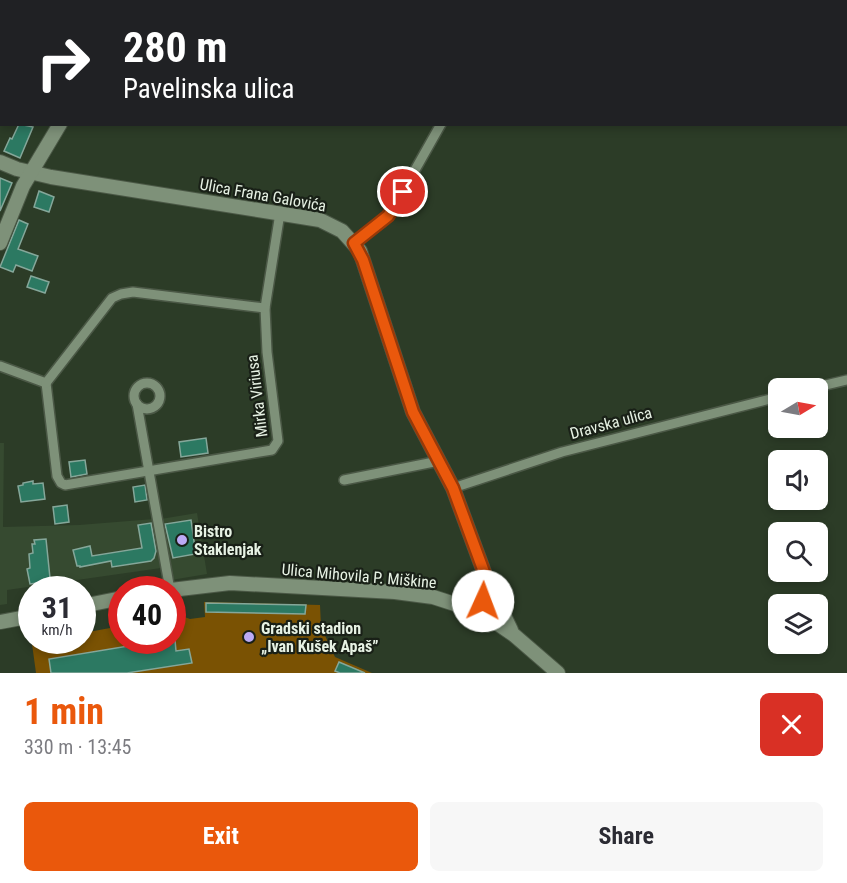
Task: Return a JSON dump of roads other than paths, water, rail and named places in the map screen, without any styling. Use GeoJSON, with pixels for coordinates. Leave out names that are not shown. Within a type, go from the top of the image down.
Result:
{"type":"FeatureCollection","features":[{"type":"Feature","properties":{"kind":"street"},"geometry":{"type":"LineString","coordinates":[[0,243],[31,172],[59,126]]}},
{"type":"Feature","properties":{"kind":"street"},"geometry":{"type":"LineString","coordinates":[[354,243],[381,223],[393,209],[440,126]]}},
{"type":"Feature","properties":{"kind":"street","name":"Ulica Frana Galovića"},"geometry":{"type":"LineString","coordinates":[[0,162],[31,172],[326,222],[342,231],[354,243],[363,260],[413,412],[453,488],[485,575],[486,592],[479,613]]}},
{"type":"Feature","properties":{"kind":"street","name":"Mirka Viriusa"},"geometry":{"type":"LineString","coordinates":[[46,383],[57,477],[65,485],[272,450],[278,441],[267,352],[265,308],[280,213]]}},
{"type":"Feature","properties":{"kind":"street"},"geometry":{"type":"LineString","coordinates":[[0,366],[46,383],[112,298],[121,294],[133,292],[265,308]]}},
{"type":"Feature","properties":{"kind":"street"},"geometry":{"type":"LineString","coordinates":[[828,384],[847,380]]}},
{"type":"Feature","properties":{"kind":"street","name":"Dravska ulica"},"geometry":{"type":"LineString","coordinates":[[453,488],[562,452],[768,400]]}},
{"type":"Feature","properties":{"kind":"street"},"geometry":{"type":"LineString","coordinates":[[137,404],[168,576]]}},
{"type":"Feature","properties":{"kind":"street"},"geometry":{"type":"LineString","coordinates":[[344,480],[439,462]]}},
{"type":"Feature","properties":{"kind":"street"},"geometry":{"type":"LineString","coordinates":[[453,603],[472,594],[485,575]]}},
{"type":"Feature","properties":{"kind":"street"},"geometry":{"type":"LineString","coordinates":[[485,575],[506,623],[514,635]]}},
{"type":"Feature","properties":{"kind":"street","name":"Ulica Mihovila P. Miškine"},"geometry":{"type":"LineString","coordinates":[[186,588],[230,583],[418,594],[453,603],[479,613],[514,635],[558,673]]}},
{"type":"Feature","properties":{"kind":"street"},"geometry":{"type":"LineString","coordinates":[[0,622],[18,619]]}},
{"type":"Feature","properties":{"kind":"place","name":"Bistro Staklenjak"},"geometry":{"type":"Point","coordinates":[182,540]}},
{"type":"Feature","properties":{"kind":"place","name":"Gradski stadion „Ivan Kušek Apaš”"},"geometry":{"type":"Point","coordinates":[249,637]}}]}
